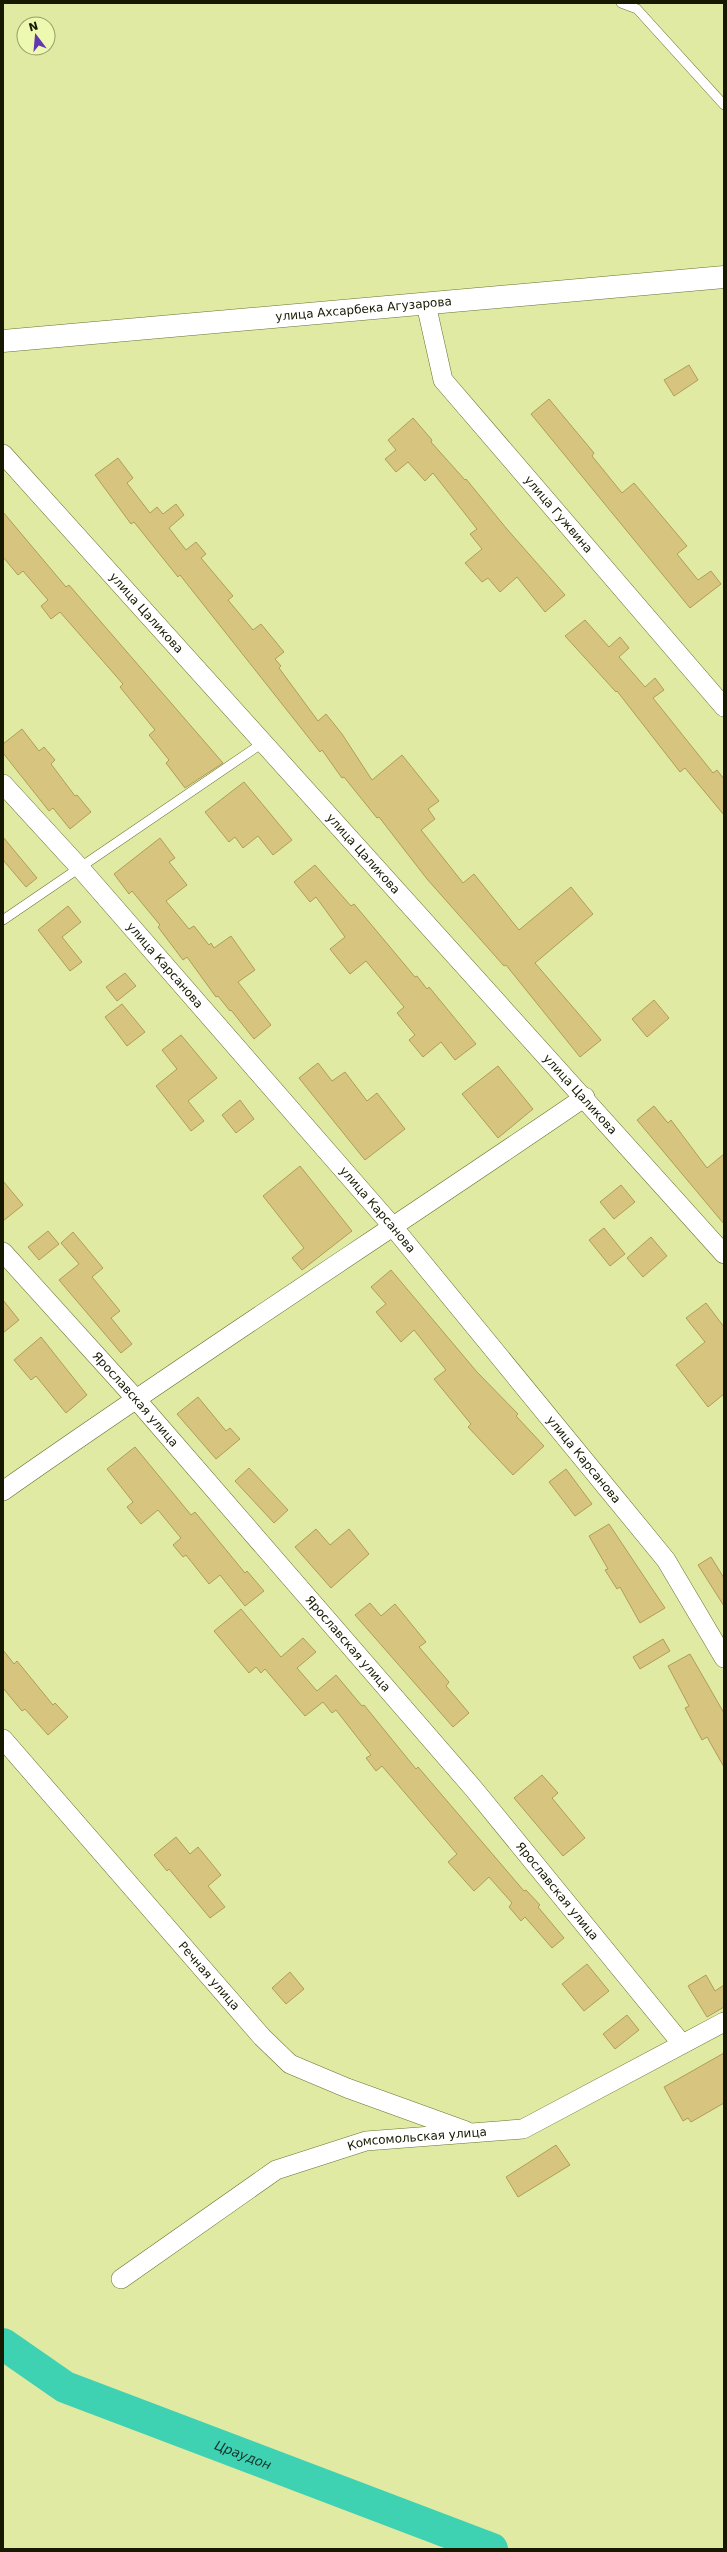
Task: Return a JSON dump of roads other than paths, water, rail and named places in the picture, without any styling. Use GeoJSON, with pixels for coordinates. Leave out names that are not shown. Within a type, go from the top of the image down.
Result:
{"type":"FeatureCollection","features":[{"type":"Feature","properties":{"kind":"street","name":"улица Ахсарбека Агузарова"},"geometry":{"type":"LineString","coordinates":[[3,341],[724,277]]}},
{"type":"Feature","properties":{"kind":"street","name":"улица Гужвина"},"geometry":{"type":"LineString","coordinates":[[426,304],[443,380],[724,707]]}},
{"type":"Feature","properties":{"kind":"street","name":"улица Цаликова"},"geometry":{"type":"LineString","coordinates":[[3,454],[585,1097],[724,1254]]}},
{"type":"Feature","properties":{"kind":"street","name":"улица Карсанова"},"geometry":{"type":"LineString","coordinates":[[3,784],[81,869],[394,1228],[666,1560],[724,1658]]}},
{"type":"Feature","properties":{"kind":"street"},"geometry":{"type":"LineString","coordinates":[[3,1491],[135,1398],[394,1228],[585,1097]]}},
{"type":"Feature","properties":{"kind":"street","name":"Ярославская улица"},"geometry":{"type":"LineString","coordinates":[[3,1252],[135,1398],[473,1788],[682,2044]]}},
{"type":"Feature","properties":{"kind":"street","name":"Речная улица"},"geometry":{"type":"LineString","coordinates":[[3,1739],[262,2037],[290,2064],[347,2088],[472,2133]]}},
{"type":"Feature","properties":{"kind":"street","name":"Комсомольская улица"},"geometry":{"type":"LineString","coordinates":[[121,2279],[276,2170],[366,2141],[523,2129],[724,2022]]}},
{"type":"Feature","properties":{"kind":"lane"},"geometry":{"type":"LineString","coordinates":[[621,3],[637,9],[724,105]]}},
{"type":"Feature","properties":{"kind":"lane"},"geometry":{"type":"LineString","coordinates":[[3,920],[81,869],[264,742]]}},
{"type":"Feature","properties":{"kind":"waterway","name":"Цраудон"},"geometry":{"type":"LineString","coordinates":[[3,2344],[65,2387],[492,2549]]}}]}
